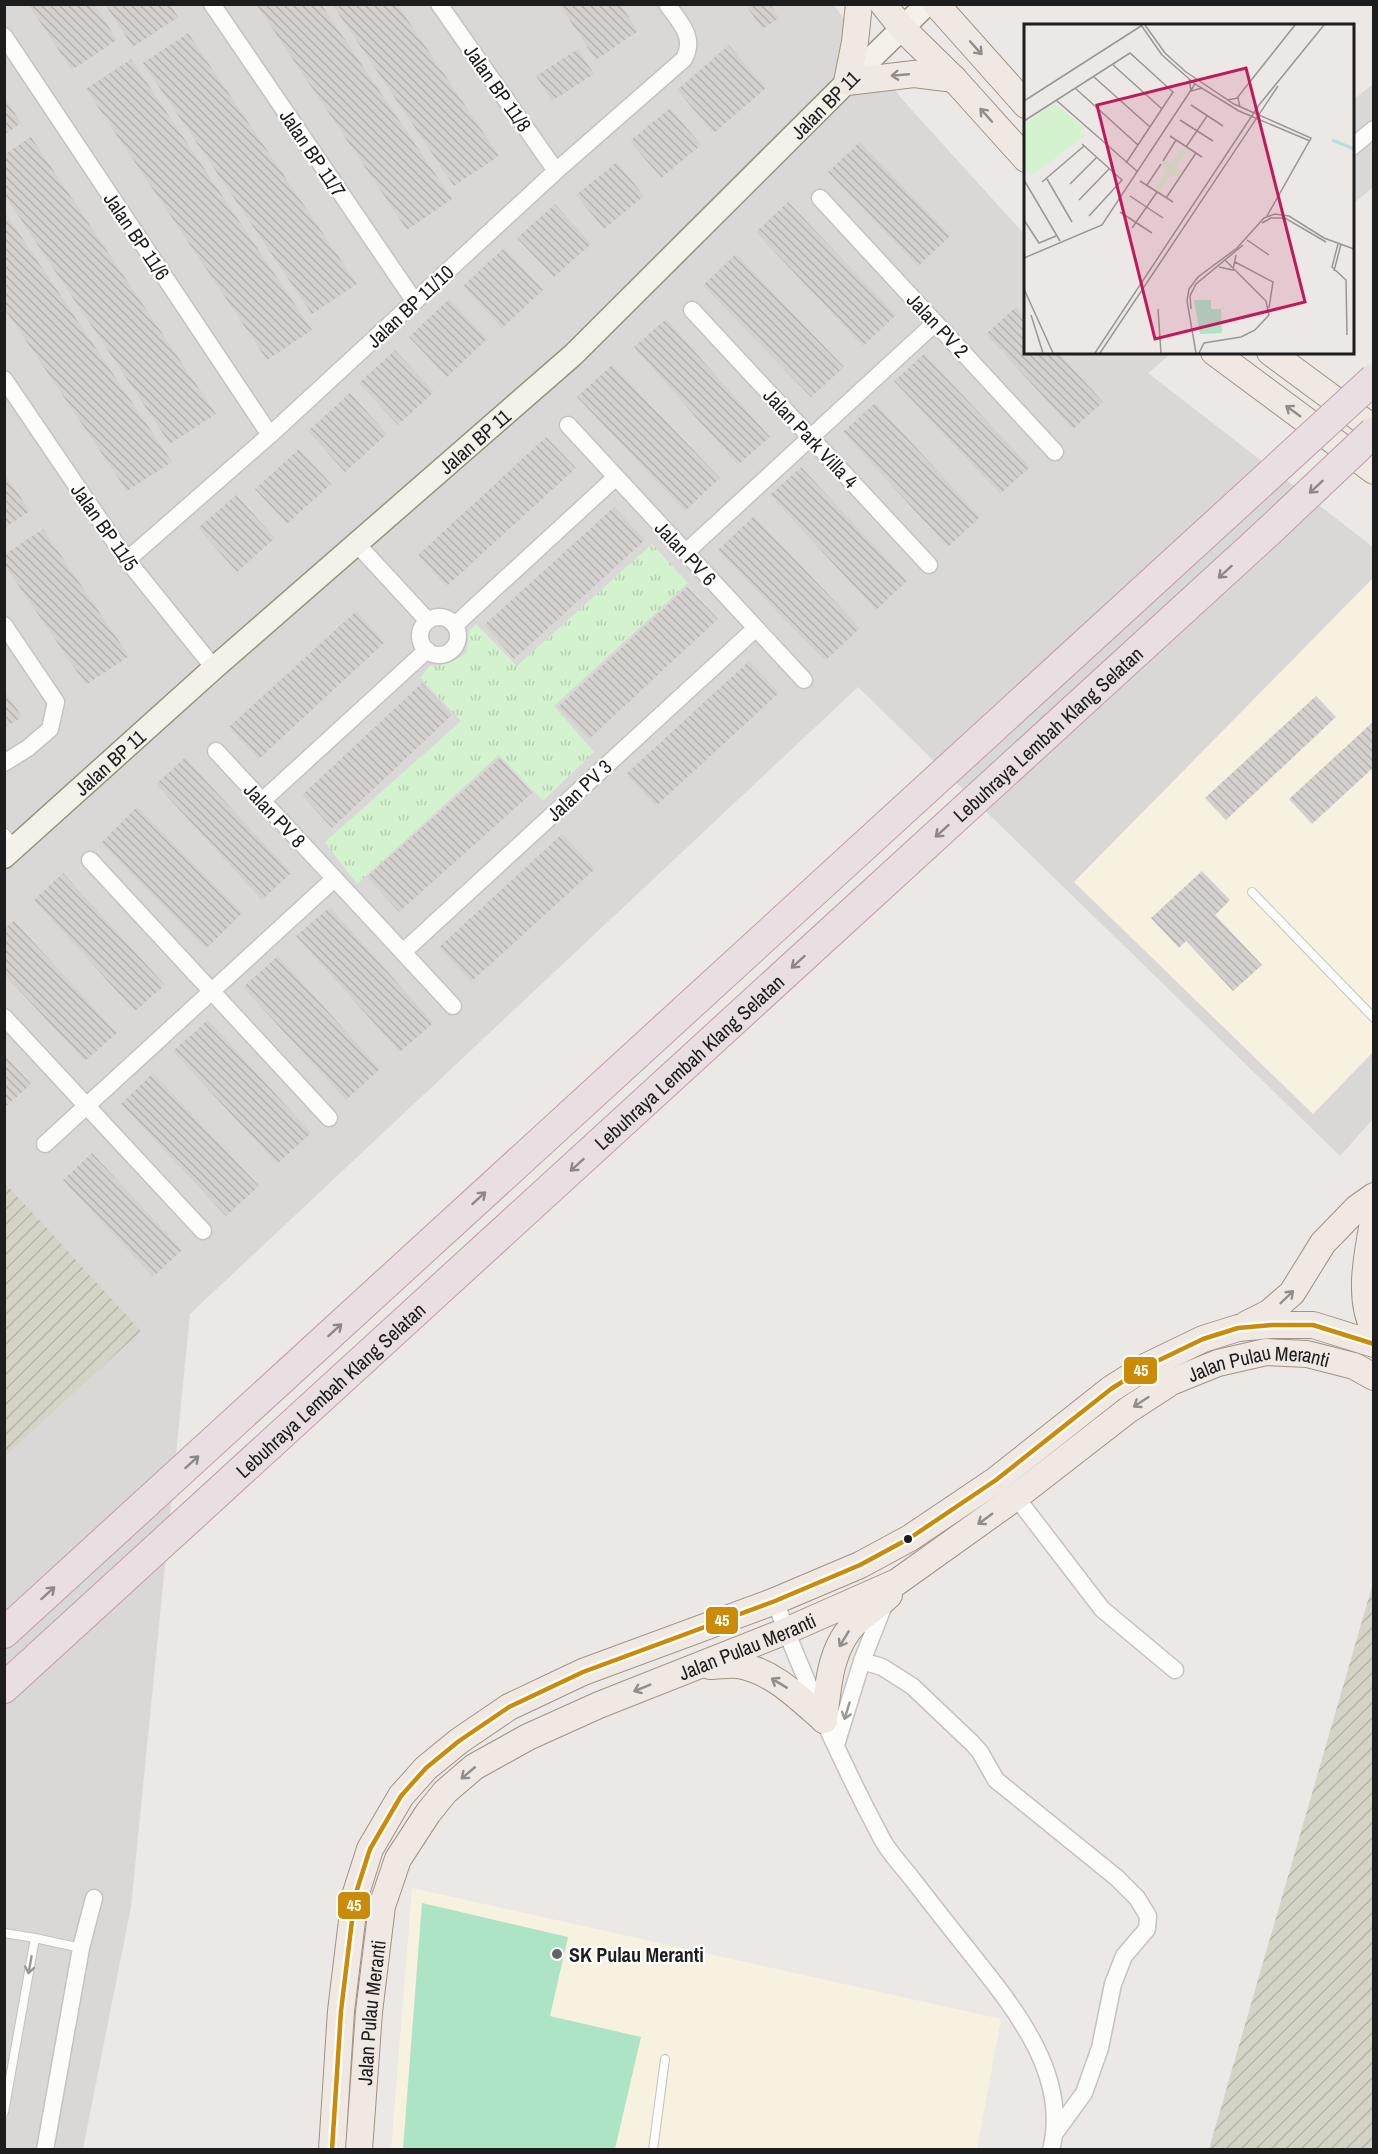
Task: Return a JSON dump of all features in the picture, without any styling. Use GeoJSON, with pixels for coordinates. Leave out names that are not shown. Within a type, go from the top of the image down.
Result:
{"type":"FeatureCollection","features":[{"type":"Feature","properties":{"kind":"highway","name":"Lebuhraya Lembah Klang Selatan"},"geometry":{"type":"LineString","coordinates":[[4,1633],[1374,379]]}},
{"type":"Feature","properties":{"kind":"highway","name":"Lebuhraya Lembah Klang Selatan"},"geometry":{"type":"LineString","coordinates":[[4,1688],[1268,532],[1374,431]]}},
{"type":"Feature","properties":{"kind":"main road"},"geometry":{"type":"LineString","coordinates":[[859,4],[855,42],[847,82],[914,74],[954,79]]}},
{"type":"Feature","properties":{"kind":"main road"},"geometry":{"type":"LineString","coordinates":[[883,4],[903,29],[954,79],[1024,157]]}},
{"type":"Feature","properties":{"kind":"main road"},"geometry":{"type":"LineString","coordinates":[[936,4],[1024,103]]}},
{"type":"Feature","properties":{"kind":"main road"},"geometry":{"type":"LineString","coordinates":[[1217,354],[1374,471]]}},
{"type":"Feature","properties":{"kind":"main road"},"geometry":{"type":"LineString","coordinates":[[1273,354],[1374,431]]}},
{"type":"Feature","properties":{"kind":"main road"},"geometry":{"type":"LineString","coordinates":[[1238,1328],[1269,1313],[1292,1293],[1323,1243],[1357,1208],[1374,1196]]}},
{"type":"Feature","properties":{"kind":"main road"},"geometry":{"type":"LineString","coordinates":[[1374,1217],[1365,1273],[1368,1318],[1374,1329]]}},
{"type":"Feature","properties":{"kind":"main road","name":"Jalan Pulau Meranti"},"geometry":{"type":"LineString","coordinates":[[332,2150],[341,2011],[355,1896],[370,1849],[401,1796],[426,1768],[459,1740],[509,1707],[583,1672],[775,1601],[860,1565],[910,1539],[996,1480],[1111,1389],[1148,1366],[1203,1339],[1238,1328],[1312,1325],[1374,1344]]}},
{"type":"Feature","properties":{"kind":"main road","name":"Jalan Pulau Meranti"},"geometry":{"type":"LineString","coordinates":[[359,2150],[369,2012],[382,1906],[398,1859],[428,1813],[446,1792],[474,1767],[528,1737],[695,1667],[892,1589],[1128,1410],[1171,1382],[1218,1363],[1266,1352],[1307,1354],[1354,1366],[1374,1377]]}},
{"type":"Feature","properties":{"kind":"main road"},"geometry":{"type":"LineString","coordinates":[[824,1720],[829,1677],[840,1643],[854,1624],[892,1589]]}},
{"type":"Feature","properties":{"kind":"main road"},"geometry":{"type":"LineString","coordinates":[[695,1667],[738,1665],[762,1673],[786,1686],[824,1720]]}},
{"type":"Feature","properties":{"kind":"street","name":"Jalan BP 11/7"},"geometry":{"type":"LineString","coordinates":[[212,4],[415,302]]}},
{"type":"Feature","properties":{"kind":"street","name":"Jalan BP 11/8"},"geometry":{"type":"LineString","coordinates":[[439,4],[556,171]]}},
{"type":"Feature","properties":{"kind":"street","name":"Jalan BP 11/10"},"geometry":{"type":"LineString","coordinates":[[126,560],[270,435],[556,171],[684,59],[690,49],[688,36],[667,4]]}},
{"type":"Feature","properties":{"kind":"street","name":"Jalan BP 11"},"geometry":{"type":"LineString","coordinates":[[9,845],[573,355],[927,4]]}},
{"type":"Feature","properties":{"kind":"street","name":"Jalan BP 11/6"},"geometry":{"type":"LineString","coordinates":[[4,36],[270,435]]}},
{"type":"Feature","properties":{"kind":"street"},"geometry":{"type":"LineString","coordinates":[[1354,146],[1374,129]]}},
{"type":"Feature","properties":{"kind":"street","name":"Jalan PV 2"},"geometry":{"type":"LineString","coordinates":[[820,198],[1055,452]]}},
{"type":"Feature","properties":{"kind":"street","name":"Jalan Park Villa 4"},"geometry":{"type":"LineString","coordinates":[[692,310],[929,565]]}},
{"type":"Feature","properties":{"kind":"street"},"geometry":{"type":"LineString","coordinates":[[686,552],[936,323]]}},
{"type":"Feature","properties":{"kind":"street","name":"Jalan BP 11/5"},"geometry":{"type":"LineString","coordinates":[[4,379],[126,560],[214,668]]}},
{"type":"Feature","properties":{"kind":"street","name":"Jalan PV 6"},"geometry":{"type":"LineString","coordinates":[[568,425],[804,680]]}},
{"type":"Feature","properties":{"kind":"street"},"geometry":{"type":"LineString","coordinates":[[455,625],[616,477]]}},
{"type":"Feature","properties":{"kind":"street"},"geometry":{"type":"LineString","coordinates":[[356,543],[428,621]]}},
{"type":"Feature","properties":{"kind":"street"},"geometry":{"type":"LineString","coordinates":[[440,617],[446,618],[455,625],[458,637],[454,648],[438,655],[423,646],[420,635],[428,621],[440,617]]}},
{"type":"Feature","properties":{"kind":"street"},"geometry":{"type":"LineString","coordinates":[[4,626],[56,702],[50,729],[28,748],[4,763]]}},
{"type":"Feature","properties":{"kind":"street","name":"Jalan PV 3"},"geometry":{"type":"LineString","coordinates":[[403,952],[756,628]]}},
{"type":"Feature","properties":{"kind":"street"},"geometry":{"type":"LineString","coordinates":[[262,801],[427,650]]}},
{"type":"Feature","properties":{"kind":"street","name":"Jalan PV 8"},"geometry":{"type":"LineString","coordinates":[[216,751],[453,1006]]}},
{"type":"Feature","properties":{"kind":"street"},"geometry":{"type":"LineString","coordinates":[[90,860],[329,1118]]}},
{"type":"Feature","properties":{"kind":"street"},"geometry":{"type":"LineString","coordinates":[[45,1144],[334,879]]}},
{"type":"Feature","properties":{"kind":"street"},"geometry":{"type":"LineString","coordinates":[[4,1017],[203,1231]]}},
{"type":"Feature","properties":{"kind":"street"},"geometry":{"type":"LineString","coordinates":[[1016,1497],[1102,1609],[1175,1670]]}},
{"type":"Feature","properties":{"kind":"street"},"geometry":{"type":"LineString","coordinates":[[836,1745],[862,1662],[892,1589]]}},
{"type":"Feature","properties":{"kind":"street"},"geometry":{"type":"LineString","coordinates":[[775,1601],[824,1720],[885,1843],[1000,1990],[1025,2026],[1045,2067],[1056,2115],[1053,2141]]}},
{"type":"Feature","properties":{"kind":"street"},"geometry":{"type":"LineString","coordinates":[[862,1662],[882,1666],[912,1686],[972,1743],[980,1752],[996,1780],[1117,1878],[1137,1898],[1148,1916],[1147,1929],[1124,1956],[1113,1984],[1100,2048],[1084,2093],[1053,2141]]}},
{"type":"Feature","properties":{"kind":"street"},"geometry":{"type":"LineString","coordinates":[[45,2150],[81,1948],[94,1898]]}},
{"type":"Feature","properties":{"kind":"lane"},"geometry":{"type":"LineString","coordinates":[[1252,892],[1374,1018]]}},
{"type":"Feature","properties":{"kind":"lane"},"geometry":{"type":"LineString","coordinates":[[4,1933],[81,1948]]}},
{"type":"Feature","properties":{"kind":"lane"},"geometry":{"type":"LineString","coordinates":[[4,2112],[35,1938]]}},
{"type":"Feature","properties":{"kind":"lane"},"geometry":{"type":"LineString","coordinates":[[653,2150],[665,2059]]}},
{"type":"Feature","properties":{"kind":"shaded area"},"geometry":{"type":"Polygon","coordinates":[[[5,5],[834,5],[901,98],[1024,234],[1024,354],[1171,354],[1148,373],[1373,547],[1373,1119],[1340,1156],[858,687],[190,1314],[131,1907],[83,2149],[5,2150],[5,5]]]}},
{"type":"Feature","properties":{"kind":"shaded area"},"geometry":{"type":"Polygon","coordinates":[[[1373,84],[1373,187],[1354,203],[1354,99],[1373,84]]]}},
{"type":"Feature","properties":{"kind":"shaded area"},"geometry":{"type":"Polygon","coordinates":[[[1373,578],[1373,1052],[1313,1114],[1074,882],[1373,578]]]}},
{"type":"Feature","properties":{"kind":"shaded area"},"geometry":{"type":"Polygon","coordinates":[[[5,1183],[141,1331],[5,1456],[5,1183]]]}},
{"type":"Feature","properties":{"kind":"shaded area"},"geometry":{"type":"Polygon","coordinates":[[[1373,1583],[1373,2149],[1209,2149],[1373,1583]]]}},
{"type":"Feature","properties":{"kind":"shaded area","name":"SK Pulau Meranti"},"geometry":{"type":"Polygon","coordinates":[[[412,1888],[1001,2019],[977,2149],[391,2150],[412,1888]]]}},
{"type":"Feature","properties":{"kind":"green space"},"geometry":{"type":"Polygon","coordinates":[[[652,544],[688,583],[554,706],[594,752],[543,801],[499,755],[357,884],[325,842],[461,721],[420,678],[430,666],[450,662],[467,652],[469,631],[476,624],[517,666],[652,544]]]}},
{"type":"Feature","properties":{"kind":"green space"},"geometry":{"type":"Polygon","coordinates":[[[422,1903],[568,1937],[550,2016],[641,2037],[615,2149],[403,2149],[422,1903]]]}},
{"type":"Feature","properties":{"kind":"building"},"geometry":{"type":"Polygon","coordinates":[[[28,4],[94,4],[117,40],[72,70],[28,4]]]}},
{"type":"Feature","properties":{"kind":"building"},"geometry":{"type":"Polygon","coordinates":[[[105,4],[170,4],[178,17],[133,47],[105,4]]]}},
{"type":"Feature","properties":{"kind":"building"},"geometry":{"type":"Polygon","coordinates":[[[256,4],[321,4],[452,199],[407,230],[256,4]]]}},
{"type":"Feature","properties":{"kind":"building"},"geometry":{"type":"Polygon","coordinates":[[[332,4],[397,4],[499,156],[454,186],[332,4]]]}},
{"type":"Feature","properties":{"kind":"building"},"geometry":{"type":"Polygon","coordinates":[[[559,4],[620,4],[638,31],[596,60],[559,4]]]}},
{"type":"Feature","properties":{"kind":"building"},"geometry":{"type":"Polygon","coordinates":[[[745,4],[770,4],[779,18],[762,29],[745,4]]]}},
{"type":"Feature","properties":{"kind":"building"},"geometry":{"type":"Polygon","coordinates":[[[188,33],[357,284],[312,314],[143,63],[188,33]]]}},
{"type":"Feature","properties":{"kind":"building"},"geometry":{"type":"Polygon","coordinates":[[[729,45],[766,88],[714,133],[677,90],[729,45]]]}},
{"type":"Feature","properties":{"kind":"building"},"geometry":{"type":"Polygon","coordinates":[[[578,49],[594,74],[552,101],[536,76],[578,49]]]}},
{"type":"Feature","properties":{"kind":"building"},"geometry":{"type":"Polygon","coordinates":[[[131,59],[312,330],[267,360],[86,89],[131,59]]]}},
{"type":"Feature","properties":{"kind":"building"},"geometry":{"type":"Polygon","coordinates":[[[4,97],[21,123],[4,135],[4,97]]]}},
{"type":"Feature","properties":{"kind":"building"},"geometry":{"type":"Polygon","coordinates":[[[670,108],[701,145],[661,178],[630,141],[670,108]]]}},
{"type":"Feature","properties":{"kind":"building"},"geometry":{"type":"Polygon","coordinates":[[[31,137],[216,414],[170,444],[4,194],[4,155],[31,137]]]}},
{"type":"Feature","properties":{"kind":"building"},"geometry":{"type":"Polygon","coordinates":[[[860,142],[950,236],[918,266],[828,172],[860,142]]]}},
{"type":"Feature","properties":{"kind":"building"},"geometry":{"type":"Polygon","coordinates":[[[617,162],[644,196],[604,229],[576,195],[617,162]]]}},
{"type":"Feature","properties":{"kind":"building"},"geometry":{"type":"Polygon","coordinates":[[[788,202],[896,315],[863,346],[756,232],[788,202]]]}},
{"type":"Feature","properties":{"kind":"building"},"geometry":{"type":"Polygon","coordinates":[[[555,204],[591,244],[554,277],[517,238],[555,204]]]}},
{"type":"Feature","properties":{"kind":"building"},"geometry":{"type":"Polygon","coordinates":[[[4,211],[172,462],[127,491],[4,308],[4,211]]]}},
{"type":"Feature","properties":{"kind":"building"},"geometry":{"type":"Polygon","coordinates":[[[504,248],[543,290],[502,328],[463,286],[504,248]]]}},
{"type":"Feature","properties":{"kind":"building"},"geometry":{"type":"Polygon","coordinates":[[[736,254],[844,367],[811,397],[703,285],[736,254]]]}},
{"type":"Feature","properties":{"kind":"building"},"geometry":{"type":"Polygon","coordinates":[[[449,299],[487,339],[447,377],[409,337],[449,299]]]}},
{"type":"Feature","properties":{"kind":"building"},"geometry":{"type":"Polygon","coordinates":[[[1016,307],[1024,315],[1024,354],[1060,354],[1103,402],[1073,429],[986,334],[1016,307]]]}},
{"type":"Feature","properties":{"kind":"building"},"geometry":{"type":"Polygon","coordinates":[[[666,319],[770,437],[738,465],[634,347],[666,319]]]}},
{"type":"Feature","properties":{"kind":"building"},"geometry":{"type":"Polygon","coordinates":[[[395,350],[434,392],[398,425],[359,383],[395,350]]]}},
{"type":"Feature","properties":{"kind":"building"},"geometry":{"type":"Polygon","coordinates":[[[924,354],[1030,467],[1000,494],[894,381],[924,354]]]}},
{"type":"Feature","properties":{"kind":"building"},"geometry":{"type":"Polygon","coordinates":[[[612,365],[720,478],[685,511],[577,397],[612,365]]]}},
{"type":"Feature","properties":{"kind":"building"},"geometry":{"type":"Polygon","coordinates":[[[350,393],[387,434],[345,472],[308,431],[350,393]]]}},
{"type":"Feature","properties":{"kind":"building"},"geometry":{"type":"Polygon","coordinates":[[[875,403],[980,517],[948,547],[843,432],[875,403]]]}},
{"type":"Feature","properties":{"kind":"building"},"geometry":{"type":"Polygon","coordinates":[[[546,437],[576,468],[447,586],[418,555],[546,437]]]}},
{"type":"Feature","properties":{"kind":"building"},"geometry":{"type":"Polygon","coordinates":[[[299,449],[331,484],[287,524],[255,489],[299,449]]]}},
{"type":"Feature","properties":{"kind":"building"},"geometry":{"type":"Polygon","coordinates":[[[801,467],[907,581],[876,610],[770,495],[801,467]]]}},
{"type":"Feature","properties":{"kind":"building"},"geometry":{"type":"Polygon","coordinates":[[[4,473],[30,511],[4,528],[4,473]]]}},
{"type":"Feature","properties":{"kind":"building"},"geometry":{"type":"Polygon","coordinates":[[[236,495],[275,538],[237,572],[198,528],[236,495]]]}},
{"type":"Feature","properties":{"kind":"building"},"geometry":{"type":"Polygon","coordinates":[[[614,507],[645,540],[514,659],[484,625],[614,507]]]}},
{"type":"Feature","properties":{"kind":"building"},"geometry":{"type":"Polygon","coordinates":[[[754,516],[860,628],[825,661],[718,550],[754,516]]]}},
{"type":"Feature","properties":{"kind":"building"},"geometry":{"type":"Polygon","coordinates":[[[43,529],[129,656],[86,685],[4,564],[4,555],[43,529]]]}},
{"type":"Feature","properties":{"kind":"building"},"geometry":{"type":"Polygon","coordinates":[[[687,587],[718,619],[589,739],[558,707],[687,587]]]}},
{"type":"Feature","properties":{"kind":"building"},"geometry":{"type":"Polygon","coordinates":[[[356,611],[385,642],[259,759],[229,727],[356,611]]]}},
{"type":"Feature","properties":{"kind":"building"},"geometry":{"type":"Polygon","coordinates":[[[749,661],[779,693],[656,806],[626,774],[749,661]]]}},
{"type":"Feature","properties":{"kind":"building"},"geometry":{"type":"Polygon","coordinates":[[[422,683],[452,715],[332,828],[302,795],[422,683]]]}},
{"type":"Feature","properties":{"kind":"building"},"geometry":{"type":"Polygon","coordinates":[[[4,690],[22,717],[4,728],[4,690]]]}},
{"type":"Feature","properties":{"kind":"building"},"geometry":{"type":"Polygon","coordinates":[[[1316,696],[1336,717],[1226,820],[1205,798],[1316,696]]]}},
{"type":"Feature","properties":{"kind":"building"},"geometry":{"type":"Polygon","coordinates":[[[1374,721],[1374,767],[1312,824],[1289,799],[1374,721]]]}},
{"type":"Feature","properties":{"kind":"building"},"geometry":{"type":"Polygon","coordinates":[[[185,758],[291,873],[262,900],[156,784],[185,758]]]}},
{"type":"Feature","properties":{"kind":"building"},"geometry":{"type":"Polygon","coordinates":[[[500,758],[532,793],[399,912],[367,877],[500,758]]]}},
{"type":"Feature","properties":{"kind":"building"},"geometry":{"type":"Polygon","coordinates":[[[137,807],[242,913],[206,949],[101,843],[137,807]]]}},
{"type":"Feature","properties":{"kind":"building"},"geometry":{"type":"Polygon","coordinates":[[[562,834],[595,869],[471,982],[439,947],[562,834]]]}},
{"type":"Feature","properties":{"kind":"building"},"geometry":{"type":"Polygon","coordinates":[[[1202,871],[1230,900],[1215,915],[1262,965],[1233,991],[1186,941],[1179,948],[1151,918],[1202,871]]]}},
{"type":"Feature","properties":{"kind":"building"},"geometry":{"type":"Polygon","coordinates":[[[63,873],[165,985],[135,1011],[34,900],[63,873]]]}},
{"type":"Feature","properties":{"kind":"building"},"geometry":{"type":"Polygon","coordinates":[[[330,907],[433,1023],[400,1052],[296,936],[330,907]]]}},
{"type":"Feature","properties":{"kind":"building"},"geometry":{"type":"Polygon","coordinates":[[[14,921],[117,1033],[85,1061],[4,974],[4,929],[14,921]]]}},
{"type":"Feature","properties":{"kind":"building"},"geometry":{"type":"Polygon","coordinates":[[[278,956],[380,1069],[346,1100],[243,987],[278,956]]]}},
{"type":"Feature","properties":{"kind":"building"},"geometry":{"type":"Polygon","coordinates":[[[208,1020],[311,1133],[277,1164],[173,1051],[208,1020]]]}},
{"type":"Feature","properties":{"kind":"building"},"geometry":{"type":"Polygon","coordinates":[[[4,1055],[31,1084],[4,1108],[4,1055]]]}},
{"type":"Feature","properties":{"kind":"building"},"geometry":{"type":"Polygon","coordinates":[[[153,1073],[259,1186],[226,1216],[121,1104],[153,1073]]]}},
{"type":"Feature","properties":{"kind":"building"},"geometry":{"type":"Polygon","coordinates":[[[92,1153],[182,1250],[153,1277],[63,1180],[92,1153]]]}},
{"type":"Feature","properties":{"kind":"transit line","name":"45"},"geometry":{"type":"LineString","coordinates":[[332,2150],[341,2011],[355,1896],[370,1849],[401,1796],[426,1768],[459,1741],[509,1707],[583,1672],[775,1601],[860,1565],[910,1538],[996,1480],[1111,1389],[1147,1366],[1203,1339],[1238,1328],[1313,1325],[1374,1344]]}},
{"type":"Feature","properties":{"kind":"place","name":"SK Pulau Meranti"},"geometry":{"type":"Point","coordinates":[557,1954]}}]}
